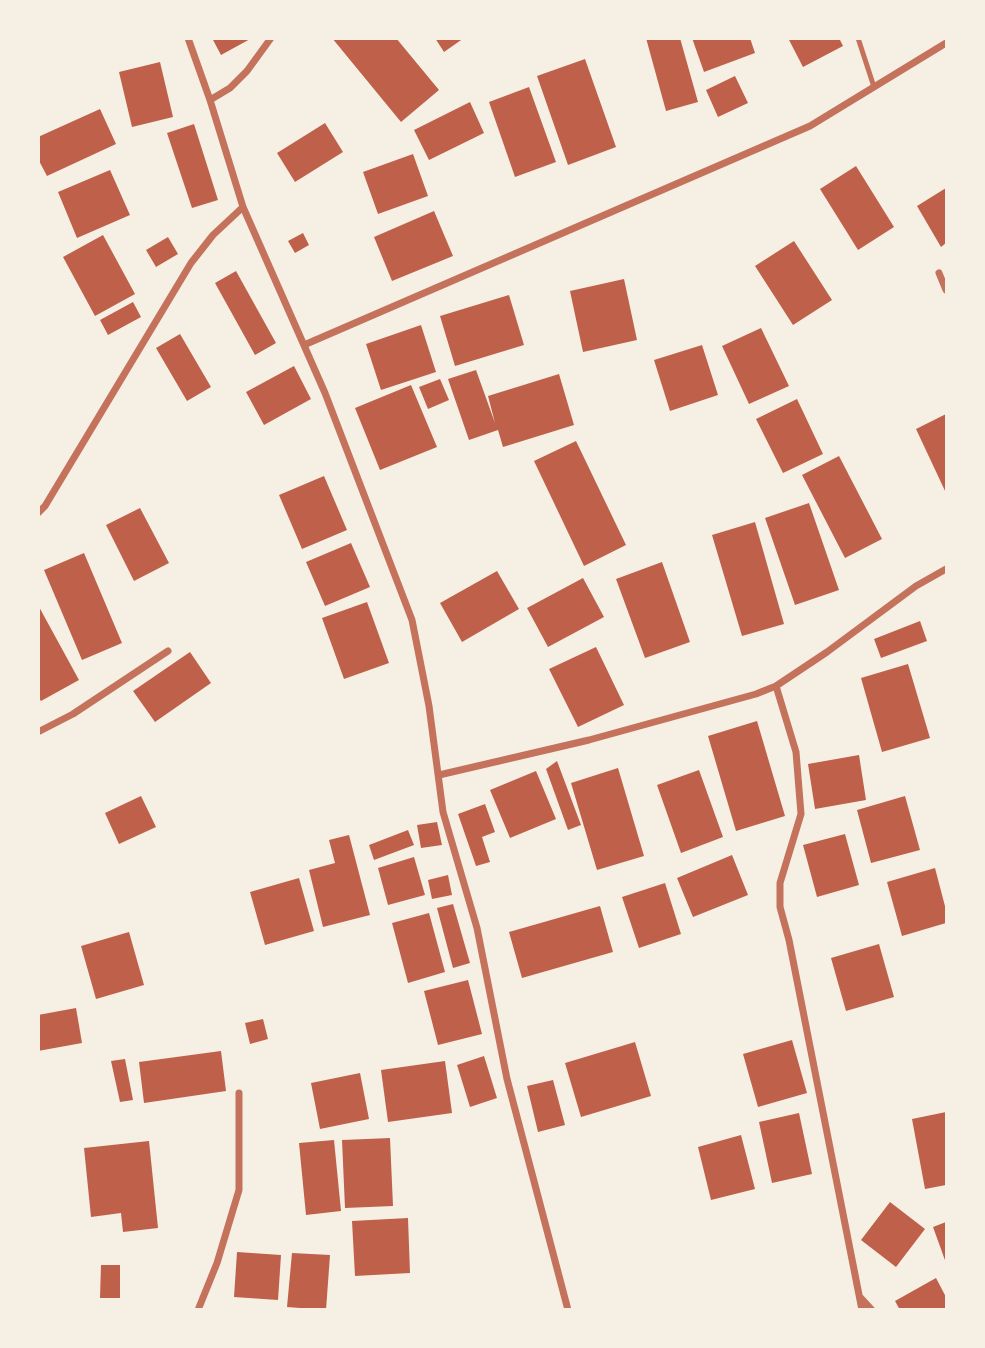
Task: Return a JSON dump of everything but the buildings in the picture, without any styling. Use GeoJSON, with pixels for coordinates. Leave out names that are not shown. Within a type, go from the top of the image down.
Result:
{"type":"FeatureCollection","features":[{"type":"Feature","properties":{"kind":"street"},"geometry":{"type":"LineString","coordinates":[[188,38],[243,207],[364,491],[412,620],[429,706],[443,812],[477,928],[507,1079],[568,1310]]}},
{"type":"Feature","properties":{"kind":"street"},"geometry":{"type":"LineString","coordinates":[[210,100],[230,88],[247,71],[271,38]]}},
{"type":"Feature","properties":{"kind":"street"},"geometry":{"type":"LineString","coordinates":[[304,345],[810,126],[947,43]]}},
{"type":"Feature","properties":{"kind":"street"},"geometry":{"type":"LineString","coordinates":[[38,513],[45,506],[191,263],[214,235],[243,207]]}},
{"type":"Feature","properties":{"kind":"street"},"geometry":{"type":"LineString","coordinates":[[939,273],[947,290]]}},
{"type":"Feature","properties":{"kind":"street"},"geometry":{"type":"LineString","coordinates":[[439,775],[589,740],[756,694],[776,686],[916,586],[947,569]]}},
{"type":"Feature","properties":{"kind":"street"},"geometry":{"type":"LineString","coordinates":[[38,732],[73,714],[168,651]]}},
{"type":"Feature","properties":{"kind":"street"},"geometry":{"type":"LineString","coordinates":[[776,686],[796,752],[801,814],[780,883],[780,907],[789,940],[862,1310]]}},
{"type":"Feature","properties":{"kind":"street"},"geometry":{"type":"LineString","coordinates":[[198,1310],[217,1263],[239,1190],[239,1093]]}},
{"type":"Feature","properties":{"kind":"street"},"geometry":{"type":"LineString","coordinates":[[860,1297],[872,1310]]}},
{"type":"Feature","properties":{"kind":"lane"},"geometry":{"type":"LineString","coordinates":[[858,38],[874,87]]}}]}
